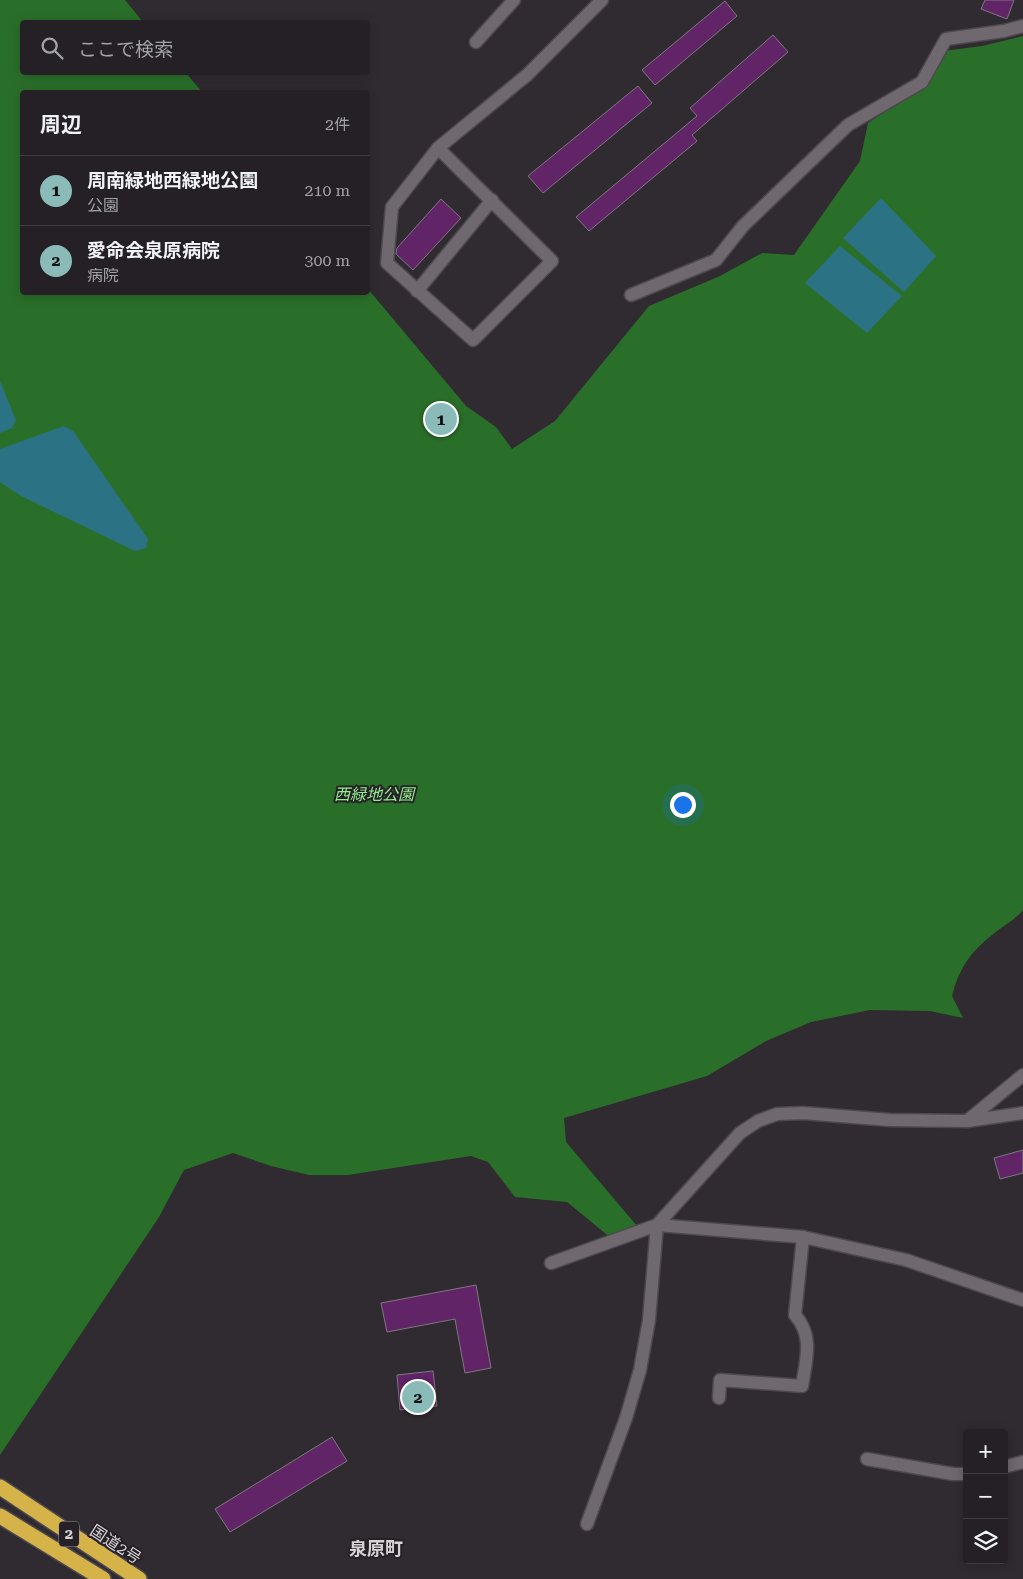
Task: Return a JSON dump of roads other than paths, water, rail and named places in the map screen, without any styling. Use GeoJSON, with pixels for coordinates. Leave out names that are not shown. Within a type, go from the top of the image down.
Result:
{"type":"FeatureCollection","features":[{"type":"Feature","properties":{"kind":"highway","name":"国道2号"},"geometry":{"type":"LineString","coordinates":[[0,1488],[138,1579]]}},
{"type":"Feature","properties":{"kind":"highway","name":"2"},"geometry":{"type":"LineString","coordinates":[[0,1516],[103,1579]]}},
{"type":"Feature","properties":{"kind":"street"},"geometry":{"type":"LineString","coordinates":[[476,42],[514,0]]}},
{"type":"Feature","properties":{"kind":"street"},"geometry":{"type":"LineString","coordinates":[[438,148],[552,261],[473,340],[387,264],[392,207],[438,148],[527,75],[602,0]]}},
{"type":"Feature","properties":{"kind":"street"},"geometry":{"type":"LineString","coordinates":[[631,295],[716,260],[743,226],[848,125],[922,82],[946,38],[1004,31],[1023,26]]}},
{"type":"Feature","properties":{"kind":"street"},"geometry":{"type":"LineString","coordinates":[[417,291],[492,200]]}},
{"type":"Feature","properties":{"kind":"street"},"geometry":{"type":"LineString","coordinates":[[967,1121],[1023,1075]]}},
{"type":"Feature","properties":{"kind":"street"},"geometry":{"type":"LineString","coordinates":[[587,1524],[626,1418],[640,1370],[649,1320],[658,1225],[668,1210],[740,1133],[758,1121],[777,1114],[803,1113],[890,1120],[967,1121],[1023,1113]]}},
{"type":"Feature","properties":{"kind":"street"},"geometry":{"type":"LineString","coordinates":[[551,1263],[658,1225],[803,1237],[906,1260],[1023,1300]]}},
{"type":"Feature","properties":{"kind":"street"},"geometry":{"type":"LineString","coordinates":[[719,1398],[720,1380],[802,1386],[809,1340],[804,1324],[795,1315],[803,1237]]}},
{"type":"Feature","properties":{"kind":"street"},"geometry":{"type":"LineString","coordinates":[[867,1459],[953,1474],[963,1474]]}},
{"type":"Feature","properties":{"kind":"street"},"geometry":{"type":"LineString","coordinates":[[1008,1466],[1023,1462]]}},
{"type":"Feature","properties":{"kind":"water"},"geometry":{"type":"Polygon","coordinates":[[[881,198],[936,256],[904,292],[843,238],[881,198]]]}},
{"type":"Feature","properties":{"kind":"water"},"geometry":{"type":"Polygon","coordinates":[[[840,246],[902,296],[867,333],[805,283],[840,246]]]}},
{"type":"Feature","properties":{"kind":"water"},"geometry":{"type":"Polygon","coordinates":[[[0,381],[16,420],[12,428],[0,433],[0,381]]]}},
{"type":"Feature","properties":{"kind":"water"},"geometry":{"type":"Polygon","coordinates":[[[64,426],[73,431],[148,539],[146,548],[135,551],[21,496],[0,482],[0,449],[64,426]]]}},
{"type":"Feature","properties":{"kind":"place","name":"周南緑地西緑地公園"},"geometry":{"type":"Point","coordinates":[441,419]}},
{"type":"Feature","properties":{"kind":"place","name":"愛命会泉原病院"},"geometry":{"type":"Point","coordinates":[418,1397]}},
{"type":"Feature","properties":{"kind":"district","name":"泉原町"},"geometry":{"type":"Point","coordinates":[376,1549]}},
{"type":"Feature","properties":{"kind":"park label","name":"西緑地公園"},"geometry":{"type":"Point","coordinates":[374,794]}}]}
